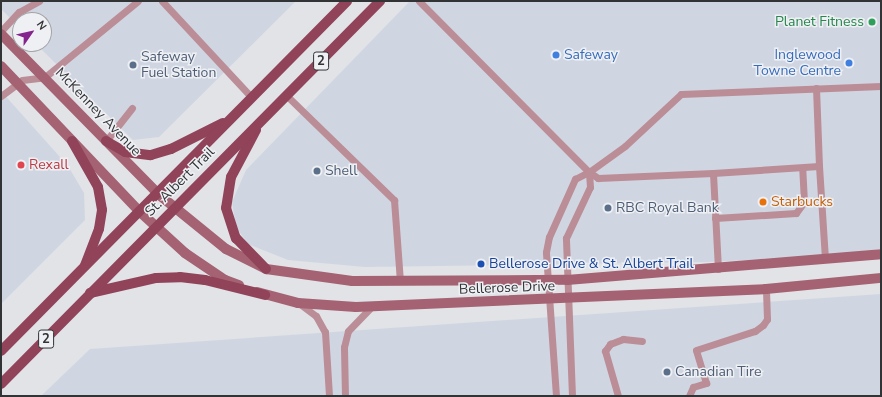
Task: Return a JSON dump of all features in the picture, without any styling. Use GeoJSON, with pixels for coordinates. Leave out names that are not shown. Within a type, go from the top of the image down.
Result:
{"type":"FeatureCollection","features":[{"type":"Feature","properties":{"kind":"main road","name":"St. Albert Trail"},"geometry":{"type":"LineString","coordinates":[[1,351],[347,1]]}},
{"type":"Feature","properties":{"kind":"main road","name":"St. Albert Trail"},"geometry":{"type":"LineString","coordinates":[[1,384],[380,1]]}},
{"type":"Feature","properties":{"kind":"main road","name":"McKenney Avenue"},"geometry":{"type":"LineString","coordinates":[[1,34],[45,77],[157,193],[174,208]]}},
{"type":"Feature","properties":{"kind":"main road"},"geometry":{"type":"LineString","coordinates":[[1,66],[139,211]]}},
{"type":"Feature","properties":{"kind":"main road"},"geometry":{"type":"LineString","coordinates":[[106,141],[125,152],[150,155],[170,149],[230,119]]}},
{"type":"Feature","properties":{"kind":"main road"},"geometry":{"type":"LineString","coordinates":[[262,120],[231,178],[226,208],[236,238],[266,269]]}},
{"type":"Feature","properties":{"kind":"main road"},"geometry":{"type":"LineString","coordinates":[[72,141],[98,187],[102,210],[99,229],[85,267]]}},
{"type":"Feature","properties":{"kind":"main road","name":"Bellerose Drive"},"geometry":{"type":"LineString","coordinates":[[174,208],[226,250],[266,269],[352,281],[567,280],[718,269],[881,254]]}},
{"type":"Feature","properties":{"kind":"main road","name":"Bellerose Drive"},"geometry":{"type":"LineString","coordinates":[[139,211],[185,253],[225,280],[265,295],[298,303],[372,307],[548,301],[766,289],[864,281],[881,278]]}},
{"type":"Feature","properties":{"kind":"main road"},"geometry":{"type":"LineString","coordinates":[[90,293],[156,278],[180,276],[205,280],[265,295]]}},
{"type":"Feature","properties":{"kind":"main road"},"geometry":{"type":"LineString","coordinates":[[864,281],[881,282]]}},
{"type":"Feature","properties":{"kind":"lane"},"geometry":{"type":"LineString","coordinates":[[1,30],[19,12],[39,1]]}},
{"type":"Feature","properties":{"kind":"lane"},"geometry":{"type":"LineString","coordinates":[[1,96],[17,83],[29,78],[45,77],[138,1]]}},
{"type":"Feature","properties":{"kind":"lane"},"geometry":{"type":"LineString","coordinates":[[162,1],[252,98]]}},
{"type":"Feature","properties":{"kind":"lane"},"geometry":{"type":"LineString","coordinates":[[419,1],[589,172],[598,178],[819,166]]}},
{"type":"Feature","properties":{"kind":"lane"},"geometry":{"type":"LineString","coordinates":[[556,396],[548,301],[549,237],[576,179],[589,172],[625,146],[681,94],[881,86]]}},
{"type":"Feature","properties":{"kind":"lane"},"geometry":{"type":"LineString","coordinates":[[816,88],[825,259]]}},
{"type":"Feature","properties":{"kind":"lane"},"geometry":{"type":"LineString","coordinates":[[286,95],[394,200],[400,281]]}},
{"type":"Feature","properties":{"kind":"lane"},"geometry":{"type":"LineString","coordinates":[[106,141],[132,108]]}},
{"type":"Feature","properties":{"kind":"lane"},"geometry":{"type":"LineString","coordinates":[[715,218],[796,213],[804,202],[802,168]]}},
{"type":"Feature","properties":{"kind":"lane"},"geometry":{"type":"LineString","coordinates":[[572,396],[566,238],[590,186],[589,172]]}},
{"type":"Feature","properties":{"kind":"lane"},"geometry":{"type":"LineString","coordinates":[[712,172],[718,269]]}},
{"type":"Feature","properties":{"kind":"lane"},"geometry":{"type":"LineString","coordinates":[[689,396],[693,387],[706,383],[696,350],[755,331],[763,326],[767,319],[766,289]]}},
{"type":"Feature","properties":{"kind":"lane"},"geometry":{"type":"LineString","coordinates":[[298,303],[316,316],[325,332],[329,396]]}},
{"type":"Feature","properties":{"kind":"lane"},"geometry":{"type":"LineString","coordinates":[[345,396],[344,347],[348,331],[372,307]]}},
{"type":"Feature","properties":{"kind":"lane"},"geometry":{"type":"LineString","coordinates":[[618,396],[605,351],[610,344],[623,339],[642,341]]}},
{"type":"Feature","properties":{"kind":"shaded area"},"geometry":{"type":"Polygon","coordinates":[[[1,1],[296,1],[159,137],[133,140],[44,52],[52,52],[52,12],[12,12],[12,20],[1,9],[1,1]]]}},
{"type":"Feature","properties":{"kind":"shaded area"},"geometry":{"type":"Polygon","coordinates":[[[410,1],[881,1],[881,249],[808,257],[708,262],[365,267],[288,260],[248,244],[236,227],[232,202],[246,170],[410,1]]]}},
{"type":"Feature","properties":{"kind":"shaded area"},"geometry":{"type":"Polygon","coordinates":[[[1,91],[68,166],[84,193],[85,220],[1,304],[1,91]]]}},
{"type":"Feature","properties":{"kind":"shaded area"},"geometry":{"type":"Polygon","coordinates":[[[881,294],[881,396],[41,396],[90,349],[881,294]]]}},
{"type":"Feature","properties":{"kind":"place","name":"Planet Fitness"},"geometry":{"type":"Point","coordinates":[872,22]}},
{"type":"Feature","properties":{"kind":"place","name":"Safeway"},"geometry":{"type":"Point","coordinates":[556,55]}},
{"type":"Feature","properties":{"kind":"place","name":"Inglewood Towne Centre"},"geometry":{"type":"Point","coordinates":[849,63]}},
{"type":"Feature","properties":{"kind":"place","name":"Safeway Fuel Station"},"geometry":{"type":"Point","coordinates":[133,65]}},
{"type":"Feature","properties":{"kind":"place","name":"Rexall"},"geometry":{"type":"Point","coordinates":[21,165]}},
{"type":"Feature","properties":{"kind":"place","name":"Shell"},"geometry":{"type":"Point","coordinates":[317,171]}},
{"type":"Feature","properties":{"kind":"place","name":"Starbucks"},"geometry":{"type":"Point","coordinates":[763,202]}},
{"type":"Feature","properties":{"kind":"place","name":"RBC Royal Bank"},"geometry":{"type":"Point","coordinates":[608,208]}},
{"type":"Feature","properties":{"kind":"place","name":"Bellerose Drive & St. Albert Trail"},"geometry":{"type":"Point","coordinates":[481,264]}},
{"type":"Feature","properties":{"kind":"place","name":"Canadian Tire"},"geometry":{"type":"Point","coordinates":[667,372]}}]}
